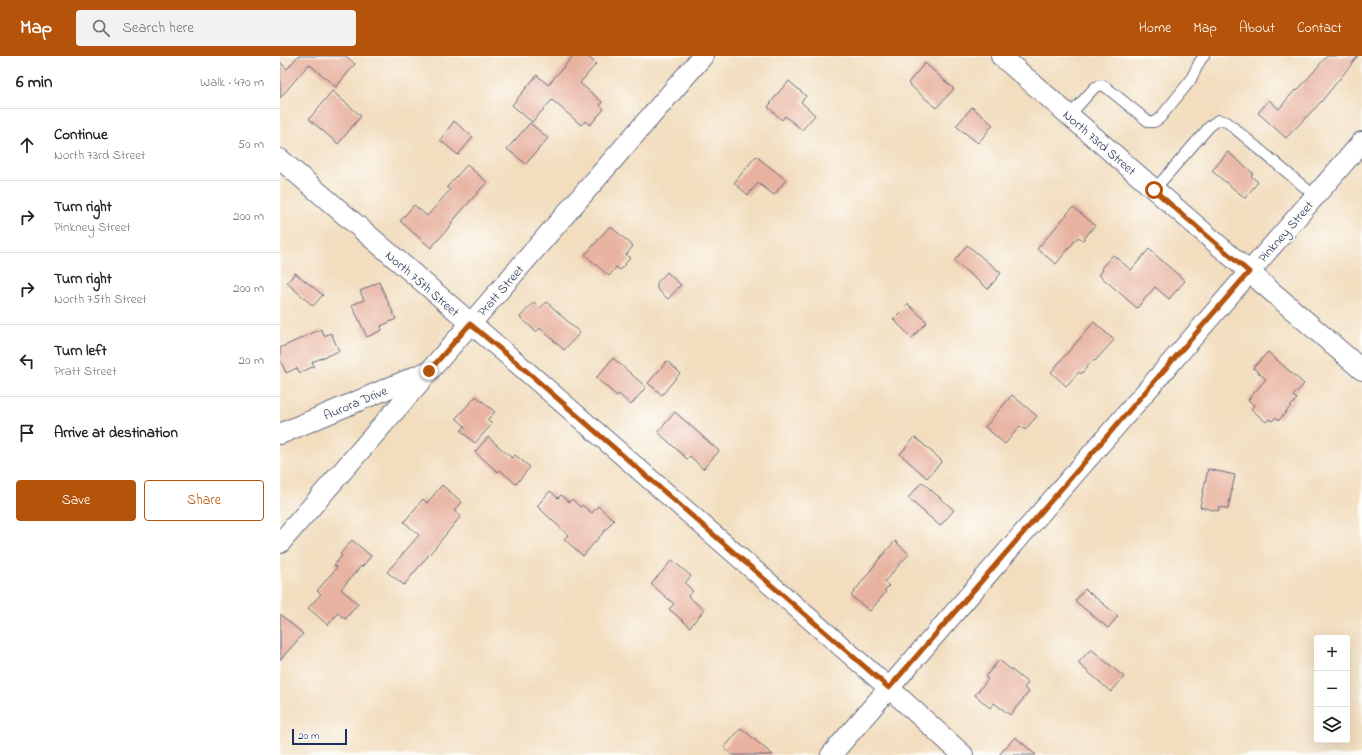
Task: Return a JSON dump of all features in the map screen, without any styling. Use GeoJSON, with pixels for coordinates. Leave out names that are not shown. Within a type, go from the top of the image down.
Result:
{"type":"FeatureCollection","features":[{"type":"Feature","properties":{"kind":"street","name":"Pratt Street"},"geometry":{"type":"LineString","coordinates":[[280,543],[703,56]]}},
{"type":"Feature","properties":{"kind":"street","name":"North 73rd Street"},"geometry":{"type":"LineString","coordinates":[[1001,56],[1362,370]]}},
{"type":"Feature","properties":{"kind":"street","name":"Pinkney Street"},"geometry":{"type":"LineString","coordinates":[[831,755],[1362,142]]}},
{"type":"Feature","properties":{"kind":"street","name":"North 75th Street"},"geometry":{"type":"LineString","coordinates":[[280,160],[517,363],[889,688],[963,755]]}},
{"type":"Feature","properties":{"kind":"street","name":"Aurora Drive"},"geometry":{"type":"LineString","coordinates":[[280,434],[429,371]]}},
{"type":"Feature","properties":{"kind":"lane"},"geometry":{"type":"LineString","coordinates":[[1069,116],[1095,87],[1102,85],[1149,122],[1154,122],[1160,118],[1190,81],[1204,56]]}},
{"type":"Feature","properties":{"kind":"lane"},"geometry":{"type":"LineString","coordinates":[[1154,190],[1210,126],[1218,120],[1227,122],[1315,196]]}},
{"type":"Feature","properties":{"kind":"building"},"geometry":{"type":"Polygon","coordinates":[[[298,56],[346,56],[355,64],[336,87],[309,64],[280,98],[280,62],[287,69],[298,56]]]}},
{"type":"Feature","properties":{"kind":"building"},"geometry":{"type":"Polygon","coordinates":[[[573,56],[587,56],[596,64],[580,83],[602,102],[600,105],[604,109],[590,125],[585,121],[581,125],[552,100],[532,122],[512,105],[537,75],[548,85],[573,56]]]}},
{"type":"Feature","properties":{"kind":"building"},"geometry":{"type":"Polygon","coordinates":[[[1327,56],[1358,56],[1321,102],[1286,138],[1258,113],[1269,100],[1279,109],[1295,90],[1297,91],[1327,56]]]}},
{"type":"Feature","properties":{"kind":"building"},"geometry":{"type":"Polygon","coordinates":[[[925,63],[954,89],[936,108],[908,83],[925,63]]]}},
{"type":"Feature","properties":{"kind":"building"},"geometry":{"type":"Polygon","coordinates":[[[789,81],[806,96],[801,102],[815,115],[802,130],[785,116],[782,120],[768,107],[789,81]]]}},
{"type":"Feature","properties":{"kind":"building"},"geometry":{"type":"Polygon","coordinates":[[[332,91],[361,116],[338,144],[309,119],[332,91]]]}},
{"type":"Feature","properties":{"kind":"building"},"geometry":{"type":"Polygon","coordinates":[[[972,107],[993,125],[978,143],[956,126],[972,107]]]}},
{"type":"Feature","properties":{"kind":"building"},"geometry":{"type":"Polygon","coordinates":[[[454,121],[473,137],[458,155],[440,140],[454,121]]]}},
{"type":"Feature","properties":{"kind":"building"},"geometry":{"type":"Polygon","coordinates":[[[530,123],[548,138],[526,164],[507,149],[530,123]]]}},
{"type":"Feature","properties":{"kind":"building"},"geometry":{"type":"Polygon","coordinates":[[[1228,152],[1253,173],[1251,176],[1258,182],[1245,198],[1212,171],[1228,152]]]}},
{"type":"Feature","properties":{"kind":"building"},"geometry":{"type":"Polygon","coordinates":[[[756,156],[786,180],[774,195],[758,183],[748,195],[734,183],[756,156]]]}},
{"type":"Feature","properties":{"kind":"building"},"geometry":{"type":"Polygon","coordinates":[[[467,165],[487,182],[431,248],[400,221],[414,205],[427,216],[450,190],[447,187],[467,165]]]}},
{"type":"Feature","properties":{"kind":"building"},"geometry":{"type":"Polygon","coordinates":[[[1073,207],[1095,225],[1083,240],[1078,237],[1056,264],[1037,249],[1073,207]]]}},
{"type":"Feature","properties":{"kind":"building"},"geometry":{"type":"Polygon","coordinates":[[[610,226],[633,246],[626,255],[630,258],[620,270],[616,267],[609,276],[585,255],[610,226]]]}},
{"type":"Feature","properties":{"kind":"building"},"geometry":{"type":"Polygon","coordinates":[[[967,245],[1001,273],[988,289],[954,261],[967,245]]]}},
{"type":"Feature","properties":{"kind":"building"},"geometry":{"type":"Polygon","coordinates":[[[1149,249],[1185,281],[1169,299],[1155,287],[1137,308],[1099,275],[1103,270],[1101,268],[1113,255],[1131,270],[1149,249]]]}},
{"type":"Feature","properties":{"kind":"building"},"geometry":{"type":"Polygon","coordinates":[[[667,272],[681,285],[668,299],[657,289],[657,283],[667,272]]]}},
{"type":"Feature","properties":{"kind":"building"},"geometry":{"type":"Polygon","coordinates":[[[295,273],[323,295],[313,306],[287,283],[295,273]]]}},
{"type":"Feature","properties":{"kind":"building"},"geometry":{"type":"Polygon","coordinates":[[[379,282],[396,319],[381,326],[382,330],[367,337],[352,305],[364,300],[360,291],[379,282]]]}},
{"type":"Feature","properties":{"kind":"building"},"geometry":{"type":"Polygon","coordinates":[[[534,302],[540,308],[547,302],[580,333],[564,350],[540,328],[536,332],[520,317],[534,302]]]}},
{"type":"Feature","properties":{"kind":"building"},"geometry":{"type":"Polygon","coordinates":[[[908,304],[927,322],[912,338],[893,319],[908,304]]]}},
{"type":"Feature","properties":{"kind":"building"},"geometry":{"type":"Polygon","coordinates":[[[1094,322],[1114,340],[1095,361],[1093,360],[1081,374],[1079,372],[1066,386],[1051,372],[1094,322]]]}},
{"type":"Feature","properties":{"kind":"building"},"geometry":{"type":"Polygon","coordinates":[[[321,329],[324,336],[331,333],[339,351],[312,362],[314,366],[300,373],[297,368],[286,373],[280,360],[280,348],[321,329]]]}},
{"type":"Feature","properties":{"kind":"building"},"geometry":{"type":"Polygon","coordinates":[[[1268,352],[1304,384],[1293,396],[1297,399],[1279,420],[1276,417],[1272,421],[1269,419],[1266,422],[1251,409],[1254,405],[1248,400],[1266,379],[1253,368],[1268,352]]]}},
{"type":"Feature","properties":{"kind":"building"},"geometry":{"type":"Polygon","coordinates":[[[613,358],[646,387],[631,405],[619,394],[617,396],[596,378],[613,358]]]}},
{"type":"Feature","properties":{"kind":"building"},"geometry":{"type":"Polygon","coordinates":[[[667,361],[680,373],[662,395],[648,383],[667,361]]]}},
{"type":"Feature","properties":{"kind":"building"},"geometry":{"type":"Polygon","coordinates":[[[1012,395],[1037,416],[1025,430],[1020,426],[1005,444],[985,427],[1012,395]]]}},
{"type":"Feature","properties":{"kind":"building"},"geometry":{"type":"Polygon","coordinates":[[[476,396],[495,412],[487,420],[492,424],[475,443],[461,431],[465,426],[456,418],[476,396]]]}},
{"type":"Feature","properties":{"kind":"building"},"geometry":{"type":"Polygon","coordinates":[[[675,412],[719,451],[703,469],[690,456],[687,459],[658,432],[675,412]]]}},
{"type":"Feature","properties":{"kind":"building"},"geometry":{"type":"Polygon","coordinates":[[[488,437],[512,458],[515,455],[530,467],[516,484],[500,470],[498,472],[475,452],[488,437]]]}},
{"type":"Feature","properties":{"kind":"building"},"geometry":{"type":"Polygon","coordinates":[[[915,437],[942,461],[927,478],[900,454],[915,437]]]}},
{"type":"Feature","properties":{"kind":"building"},"geometry":{"type":"Polygon","coordinates":[[[1208,469],[1235,475],[1228,509],[1219,507],[1218,511],[1200,507],[1208,469]]]}},
{"type":"Feature","properties":{"kind":"building"},"geometry":{"type":"Polygon","coordinates":[[[922,482],[954,510],[940,526],[908,498],[922,482]]]}},
{"type":"Feature","properties":{"kind":"building"},"geometry":{"type":"Polygon","coordinates":[[[442,485],[462,502],[454,511],[461,516],[404,585],[387,572],[419,535],[404,522],[423,499],[427,503],[442,485]]]}},
{"type":"Feature","properties":{"kind":"building"},"geometry":{"type":"Polygon","coordinates":[[[550,491],[558,498],[561,495],[569,502],[572,499],[580,507],[582,505],[592,513],[598,506],[614,520],[583,556],[564,539],[568,535],[537,506],[550,491]]]}},
{"type":"Feature","properties":{"kind":"building"},"geometry":{"type":"Polygon","coordinates":[[[352,540],[371,556],[341,589],[358,604],[345,619],[338,613],[328,625],[308,608],[321,594],[317,591],[337,567],[334,565],[342,556],[340,554],[352,540]]]}},
{"type":"Feature","properties":{"kind":"building"},"geometry":{"type":"Polygon","coordinates":[[[895,541],[909,554],[884,582],[889,586],[884,591],[886,592],[870,611],[851,596],[895,541]]]}},
{"type":"Feature","properties":{"kind":"building"},"geometry":{"type":"Polygon","coordinates":[[[672,560],[691,576],[685,583],[693,591],[688,596],[704,610],[690,627],[669,609],[674,604],[651,584],[672,560]]]}},
{"type":"Feature","properties":{"kind":"building"},"geometry":{"type":"Polygon","coordinates":[[[1085,589],[1118,616],[1108,628],[1075,601],[1085,589]]]}},
{"type":"Feature","properties":{"kind":"building"},"geometry":{"type":"Polygon","coordinates":[[[280,614],[303,634],[280,660],[280,614]]]}},
{"type":"Feature","properties":{"kind":"building"},"geometry":{"type":"Polygon","coordinates":[[[1091,649],[1124,677],[1111,692],[1078,663],[1091,649]]]}},
{"type":"Feature","properties":{"kind":"building"},"geometry":{"type":"Polygon","coordinates":[[[999,660],[1028,683],[1024,688],[1029,692],[1010,715],[994,703],[990,708],[975,695],[988,679],[985,677],[999,660]]]}},
{"type":"Feature","properties":{"kind":"building"},"geometry":{"type":"Polygon","coordinates":[[[741,728],[773,755],[732,755],[724,748],[741,728]]]}},
{"type":"Feature","properties":{"kind":"building"},"geometry":{"type":"Polygon","coordinates":[[[1015,737],[1036,755],[999,755],[1015,737]]]}},
{"type":"Feature","properties":{"kind":"route"},"geometry":{"type":"LineString","coordinates":[[429,371],[470,324],[517,363],[889,688],[1249,272],[1154,190]]}}]}
